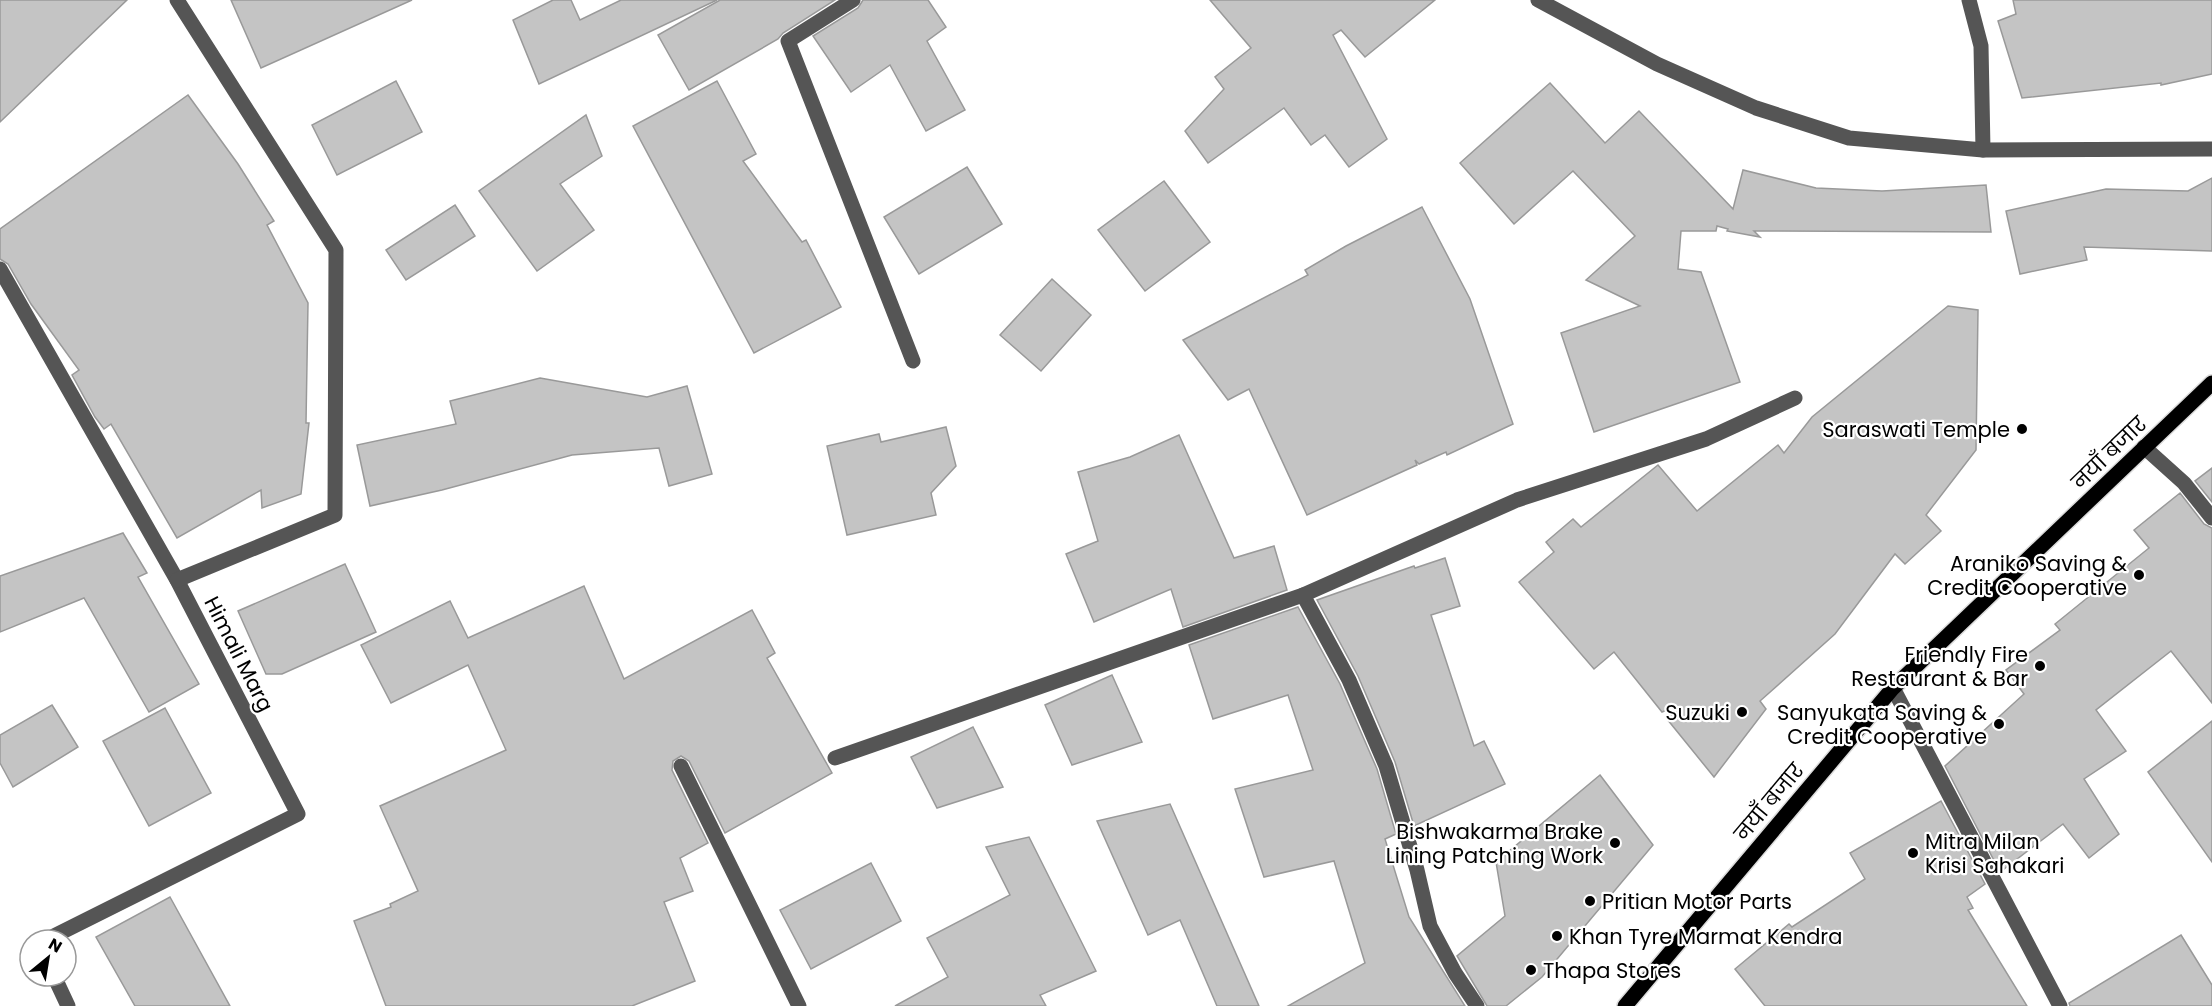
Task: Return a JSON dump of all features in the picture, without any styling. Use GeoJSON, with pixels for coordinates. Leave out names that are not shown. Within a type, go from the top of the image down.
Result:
{"type":"FeatureCollection","features":[{"type":"Feature","properties":{"kind":"main road","name":"नयाँ बजार"},"geometry":{"type":"LineString","coordinates":[[1625,1006],[1893,688],[2212,383]]}},
{"type":"Feature","properties":{"kind":"street"},"geometry":{"type":"LineString","coordinates":[[177,0],[336,250],[336,262],[335,515],[177,580]]}},
{"type":"Feature","properties":{"kind":"street"},"geometry":{"type":"LineString","coordinates":[[853,0],[788,41],[913,361]]}},
{"type":"Feature","properties":{"kind":"street"},"geometry":{"type":"LineString","coordinates":[[1538,0],[1657,64],[1767,111],[1849,138],[1983,150],[2212,149]]}},
{"type":"Feature","properties":{"kind":"street"},"geometry":{"type":"LineString","coordinates":[[1969,0],[1980,46],[1983,150]]}},
{"type":"Feature","properties":{"kind":"street","name":"Himali Marg"},"geometry":{"type":"LineString","coordinates":[[0,269],[177,580],[298,814],[70,928]]}},
{"type":"Feature","properties":{"kind":"street"},"geometry":{"type":"LineString","coordinates":[[835,758],[1303,595],[1517,501],[1706,439],[1795,398]]}},
{"type":"Feature","properties":{"kind":"street"},"geometry":{"type":"LineString","coordinates":[[2144,447],[2184,483],[2212,518]]}},
{"type":"Feature","properties":{"kind":"street"},"geometry":{"type":"LineString","coordinates":[[1303,595],[1350,680],[1386,766],[1417,870],[1430,926],[1477,1006]]}},
{"type":"Feature","properties":{"kind":"street"},"geometry":{"type":"LineString","coordinates":[[1893,688],[2060,1006]]}},
{"type":"Feature","properties":{"kind":"street"},"geometry":{"type":"LineString","coordinates":[[681,766],[799,1006]]}},
{"type":"Feature","properties":{"kind":"street"},"geometry":{"type":"LineString","coordinates":[[60,988],[68,1006]]}},
{"type":"Feature","properties":{"kind":"building"},"geometry":{"type":"Polygon","coordinates":[[[0,0],[127,0],[0,122],[0,0]]]}},
{"type":"Feature","properties":{"kind":"building"},"geometry":{"type":"Polygon","coordinates":[[[231,0],[412,0],[261,68],[231,0]]]}},
{"type":"Feature","properties":{"kind":"building"},"geometry":{"type":"Polygon","coordinates":[[[553,0],[571,0],[580,20],[621,0],[717,0],[539,84],[513,20],[553,0]]]}},
{"type":"Feature","properties":{"kind":"building"},"geometry":{"type":"Polygon","coordinates":[[[720,0],[835,0],[783,33],[778,39],[689,90],[658,35],[720,0]]]}},
{"type":"Feature","properties":{"kind":"building"},"geometry":{"type":"Polygon","coordinates":[[[863,0],[928,0],[946,27],[927,41],[965,110],[926,131],[890,65],[851,92],[813,36],[858,8],[863,0]]]}},
{"type":"Feature","properties":{"kind":"building"},"geometry":{"type":"Polygon","coordinates":[[[1210,0],[1435,0],[1365,57],[1341,30],[1333,35],[1387,139],[1349,167],[1325,135],[1311,145],[1284,108],[1208,163],[1185,131],[1224,89],[1215,77],[1251,48],[1210,0]]]}},
{"type":"Feature","properties":{"kind":"building"},"geometry":{"type":"Polygon","coordinates":[[[2013,0],[2212,0],[2212,74],[2161,85],[2161,83],[2022,98],[1998,21],[2016,14],[2013,0]]]}},
{"type":"Feature","properties":{"kind":"building"},"geometry":{"type":"Polygon","coordinates":[[[396,81],[422,132],[337,175],[312,125],[396,81]]]}},
{"type":"Feature","properties":{"kind":"building"},"geometry":{"type":"Polygon","coordinates":[[[717,81],[756,154],[743,161],[802,242],[806,240],[841,307],[754,353],[633,126],[717,81]]]}},
{"type":"Feature","properties":{"kind":"building"},"geometry":{"type":"Polygon","coordinates":[[[1550,83],[1605,143],[1639,111],[1733,209],[1743,170],[1816,188],[1882,191],[1986,185],[1991,232],[1754,231],[1760,237],[1727,231],[1728,229],[1717,226],[1716,231],[1681,231],[1678,269],[1701,272],[1740,382],[1594,432],[1561,333],[1640,306],[1586,280],[1635,236],[1573,171],[1514,224],[1460,163],[1550,83]]]}},
{"type":"Feature","properties":{"kind":"building"},"geometry":{"type":"Polygon","coordinates":[[[188,95],[238,164],[274,221],[267,225],[308,303],[306,423],[309,423],[301,494],[262,508],[261,490],[177,538],[111,424],[104,429],[95,417],[72,375],[79,370],[31,304],[8,264],[0,259],[0,229],[188,95]]]}},
{"type":"Feature","properties":{"kind":"building"},"geometry":{"type":"Polygon","coordinates":[[[586,115],[602,156],[560,184],[594,230],[537,271],[479,191],[586,115]]]}},
{"type":"Feature","properties":{"kind":"building"},"geometry":{"type":"Polygon","coordinates":[[[967,167],[1002,224],[919,274],[884,217],[967,167]]]}},
{"type":"Feature","properties":{"kind":"building"},"geometry":{"type":"Polygon","coordinates":[[[2212,178],[2212,251],[2084,247],[2087,260],[2020,274],[2006,211],[2106,189],[2188,191],[2212,178]]]}},
{"type":"Feature","properties":{"kind":"building"},"geometry":{"type":"Polygon","coordinates":[[[1164,181],[1210,242],[1145,291],[1098,230],[1164,181]]]}},
{"type":"Feature","properties":{"kind":"building"},"geometry":{"type":"Polygon","coordinates":[[[455,205],[475,236],[406,280],[386,250],[455,205]]]}},
{"type":"Feature","properties":{"kind":"building"},"geometry":{"type":"Polygon","coordinates":[[[1422,207],[1470,299],[1513,424],[1447,455],[1446,452],[1419,464],[1415,460],[1417,465],[1307,515],[1249,389],[1228,400],[1183,340],[1308,275],[1305,270],[1422,207]]]}},
{"type":"Feature","properties":{"kind":"building"},"geometry":{"type":"Polygon","coordinates":[[[1052,279],[1091,315],[1041,371],[1000,335],[1052,279]]]}},
{"type":"Feature","properties":{"kind":"building"},"geometry":{"type":"Polygon","coordinates":[[[1948,306],[1978,310],[1976,450],[1926,515],[1941,531],[1905,564],[1895,554],[1835,634],[1760,701],[1766,709],[1714,777],[1667,719],[1676,711],[1674,707],[1662,712],[1614,652],[1594,669],[1519,582],[1554,552],[1546,542],[1573,519],[1581,527],[1658,465],[1697,511],[1778,445],[1784,453],[1812,417],[1948,306]]]}},
{"type":"Feature","properties":{"kind":"building"},"geometry":{"type":"Polygon","coordinates":[[[540,378],[647,397],[687,386],[712,474],[669,486],[659,448],[572,455],[442,490],[370,506],[357,445],[456,424],[450,401],[540,378]]]}},
{"type":"Feature","properties":{"kind":"building"},"geometry":{"type":"Polygon","coordinates":[[[946,427],[956,466],[931,493],[936,515],[847,535],[827,446],[879,434],[881,442],[946,427]]]}},
{"type":"Feature","properties":{"kind":"building"},"geometry":{"type":"Polygon","coordinates":[[[1179,435],[1234,558],[1274,546],[1287,590],[1183,627],[1171,589],[1094,622],[1066,554],[1098,541],[1078,472],[1130,457],[1179,435]]]}},
{"type":"Feature","properties":{"kind":"building"},"geometry":{"type":"Polygon","coordinates":[[[2212,468],[2212,502],[2195,481],[2212,468]]]}},
{"type":"Feature","properties":{"kind":"building"},"geometry":{"type":"Polygon","coordinates":[[[2180,493],[2204,524],[2212,528],[2212,703],[2171,651],[2096,710],[2126,751],[2084,779],[2119,834],[2089,858],[2063,824],[2000,872],[1945,766],[2024,694],[2006,670],[2060,630],[2055,624],[2149,548],[2134,530],[2180,493]]]}},
{"type":"Feature","properties":{"kind":"building"},"geometry":{"type":"Polygon","coordinates":[[[123,533],[147,573],[138,577],[199,684],[149,712],[84,598],[0,632],[0,576],[123,533]]]}},
{"type":"Feature","properties":{"kind":"building"},"geometry":{"type":"Polygon","coordinates":[[[1445,558],[1460,606],[1431,615],[1474,746],[1484,741],[1505,784],[1414,826],[1395,762],[1358,676],[1317,600],[1414,566],[1415,568],[1445,558]]]}},
{"type":"Feature","properties":{"kind":"building"},"geometry":{"type":"Polygon","coordinates":[[[345,564],[376,632],[282,674],[266,674],[238,611],[345,564]]]}},
{"type":"Feature","properties":{"kind":"building"},"geometry":{"type":"Polygon","coordinates":[[[584,586],[624,679],[752,610],[775,653],[767,658],[832,773],[725,833],[689,761],[681,756],[673,761],[672,770],[708,843],[680,858],[693,891],[664,902],[695,981],[632,1006],[386,1006],[354,921],[391,907],[390,904],[418,891],[380,806],[506,750],[468,665],[391,703],[361,645],[450,601],[468,638],[584,586]]]}},
{"type":"Feature","properties":{"kind":"building"},"geometry":{"type":"Polygon","coordinates":[[[1298,607],[1340,684],[1377,769],[1396,834],[1385,839],[1409,917],[1465,1006],[1288,1006],[1365,963],[1334,861],[1264,877],[1235,789],[1313,770],[1288,695],[1213,719],[1189,645],[1298,607]]]}},
{"type":"Feature","properties":{"kind":"building"},"geometry":{"type":"Polygon","coordinates":[[[1112,675],[1142,742],[1072,765],[1045,705],[1112,675]]]}},
{"type":"Feature","properties":{"kind":"building"},"geometry":{"type":"Polygon","coordinates":[[[52,705],[78,747],[13,787],[0,763],[0,735],[52,705]]]}},
{"type":"Feature","properties":{"kind":"building"},"geometry":{"type":"Polygon","coordinates":[[[165,708],[211,793],[149,826],[103,741],[165,708]]]}},
{"type":"Feature","properties":{"kind":"building"},"geometry":{"type":"Polygon","coordinates":[[[2212,721],[2212,862],[2148,772],[2212,721]]]}},
{"type":"Feature","properties":{"kind":"building"},"geometry":{"type":"Polygon","coordinates":[[[973,727],[1003,787],[937,808],[911,757],[973,727]]]}},
{"type":"Feature","properties":{"kind":"building"},"geometry":{"type":"Polygon","coordinates":[[[1600,775],[1653,845],[1542,977],[1506,1006],[1487,1006],[1457,956],[1505,916],[1496,862],[1600,775]]]}},
{"type":"Feature","properties":{"kind":"building"},"geometry":{"type":"Polygon","coordinates":[[[1941,801],[1985,884],[1967,897],[1973,908],[1968,910],[2027,1006],[1765,1006],[1735,969],[1789,924],[1792,927],[1865,879],[1850,853],[1941,801]]]}},
{"type":"Feature","properties":{"kind":"building"},"geometry":{"type":"Polygon","coordinates":[[[1170,804],[1259,1006],[1217,1006],[1180,920],[1148,935],[1097,821],[1170,804]]]}},
{"type":"Feature","properties":{"kind":"building"},"geometry":{"type":"Polygon","coordinates":[[[1029,837],[1096,971],[1040,995],[1046,1006],[895,1006],[948,977],[927,938],[1010,895],[986,847],[1029,837]]]}},
{"type":"Feature","properties":{"kind":"building"},"geometry":{"type":"Polygon","coordinates":[[[871,863],[901,921],[811,969],[780,910],[871,863]]]}},
{"type":"Feature","properties":{"kind":"building"},"geometry":{"type":"Polygon","coordinates":[[[170,897],[230,1006],[135,1006],[96,937],[170,897]]]}},
{"type":"Feature","properties":{"kind":"building"},"geometry":{"type":"Polygon","coordinates":[[[2181,935],[2212,985],[2212,1006],[2070,1006],[2069,1003],[2181,935]]]}},
{"type":"Feature","properties":{"kind":"place","name":"Saraswati Temple"},"geometry":{"type":"Point","coordinates":[2022,429]}},
{"type":"Feature","properties":{"kind":"place","name":"Araniko Saving & Credit Cooperative"},"geometry":{"type":"Point","coordinates":[2139,575]}},
{"type":"Feature","properties":{"kind":"place","name":"Friendly Fire Restaurant & Bar"},"geometry":{"type":"Point","coordinates":[2040,666]}},
{"type":"Feature","properties":{"kind":"place","name":"Suzuki"},"geometry":{"type":"Point","coordinates":[1742,712]}},
{"type":"Feature","properties":{"kind":"place","name":"Sanyukata Saving & Credit Cooperative"},"geometry":{"type":"Point","coordinates":[1999,724]}},
{"type":"Feature","properties":{"kind":"place","name":"Bishwakarma Brake Lining Patching Work"},"geometry":{"type":"Point","coordinates":[1615,843]}},
{"type":"Feature","properties":{"kind":"place","name":"Mitra Milan Krisi Sahakari"},"geometry":{"type":"Point","coordinates":[1913,853]}},
{"type":"Feature","properties":{"kind":"place","name":"Pritian Motor Parts"},"geometry":{"type":"Point","coordinates":[1590,901]}},
{"type":"Feature","properties":{"kind":"place","name":"Khan Tyre Marmat Kendra"},"geometry":{"type":"Point","coordinates":[1557,936]}},
{"type":"Feature","properties":{"kind":"place","name":"Thapa Stores"},"geometry":{"type":"Point","coordinates":[1531,970]}}]}
